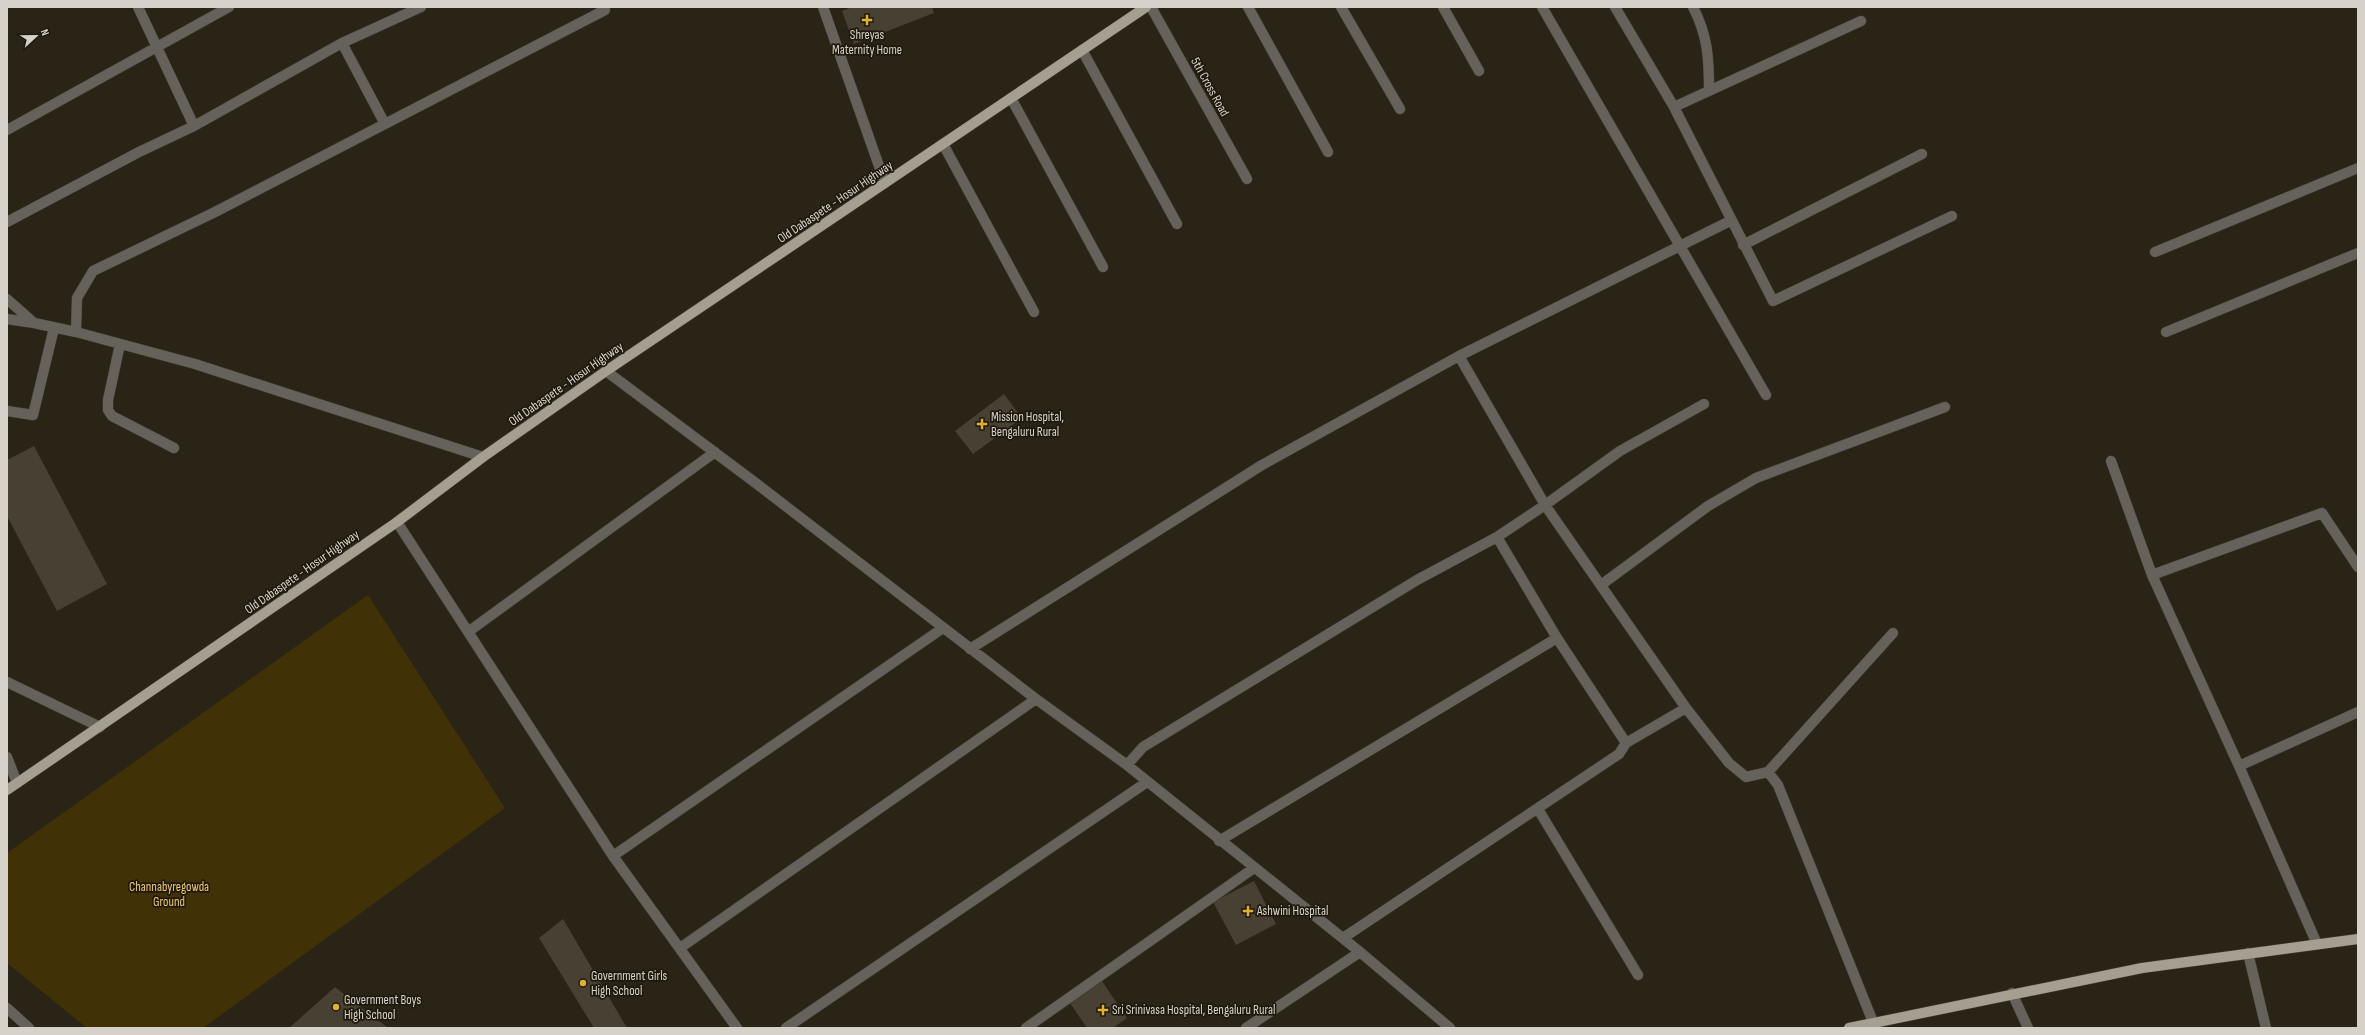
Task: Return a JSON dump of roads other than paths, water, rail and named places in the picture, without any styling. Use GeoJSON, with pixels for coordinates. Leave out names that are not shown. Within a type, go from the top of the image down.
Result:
{"type":"FeatureCollection","features":[{"type":"Feature","properties":{"kind":"main road","name":"Old Dabaspete - Hosur Highway"},"geometry":{"type":"LineString","coordinates":[[7,790],[397,522],[483,458],[606,371],[1146,7]]}},
{"type":"Feature","properties":{"kind":"main road"},"geometry":{"type":"LineString","coordinates":[[1849,1028],[2012,993],[2142,968],[2358,939]]}},
{"type":"Feature","properties":{"kind":"street"},"geometry":{"type":"LineString","coordinates":[[138,7],[194,126]]}},
{"type":"Feature","properties":{"kind":"street"},"geometry":{"type":"LineString","coordinates":[[7,130],[228,7]]}},
{"type":"Feature","properties":{"kind":"street"},"geometry":{"type":"LineString","coordinates":[[7,222],[139,152],[194,126],[342,43],[421,7]]}},
{"type":"Feature","properties":{"kind":"street"},"geometry":{"type":"LineString","coordinates":[[823,7],[885,183]]}},
{"type":"Feature","properties":{"kind":"street","name":"5th Cross Road"},"geometry":{"type":"LineString","coordinates":[[1151,7],[1247,179]]}},
{"type":"Feature","properties":{"kind":"street"},"geometry":{"type":"LineString","coordinates":[[1248,7],[1328,152]]}},
{"type":"Feature","properties":{"kind":"street"},"geometry":{"type":"LineString","coordinates":[[1341,7],[1400,109]]}},
{"type":"Feature","properties":{"kind":"street"},"geometry":{"type":"LineString","coordinates":[[1443,7],[1479,71]]}},
{"type":"Feature","properties":{"kind":"street"},"geometry":{"type":"LineString","coordinates":[[1542,7],[1766,395]]}},
{"type":"Feature","properties":{"kind":"street"},"geometry":{"type":"LineString","coordinates":[[1615,7],[1674,108],[1730,221],[1773,302],[1952,216]]}},
{"type":"Feature","properties":{"kind":"street"},"geometry":{"type":"LineString","coordinates":[[1693,7],[1703,26],[1709,57],[1709,91]]}},
{"type":"Feature","properties":{"kind":"street"},"geometry":{"type":"LineString","coordinates":[[76,332],[77,298],[93,271],[215,212],[605,10]]}},
{"type":"Feature","properties":{"kind":"street"},"geometry":{"type":"LineString","coordinates":[[1674,108],[1861,21]]}},
{"type":"Feature","properties":{"kind":"street"},"geometry":{"type":"LineString","coordinates":[[342,43],[386,124]]}},
{"type":"Feature","properties":{"kind":"street"},"geometry":{"type":"LineString","coordinates":[[1082,50],[1177,224]]}},
{"type":"Feature","properties":{"kind":"street"},"geometry":{"type":"LineString","coordinates":[[1011,98],[1103,267]]}},
{"type":"Feature","properties":{"kind":"street"},"geometry":{"type":"LineString","coordinates":[[943,144],[1034,312]]}},
{"type":"Feature","properties":{"kind":"street"},"geometry":{"type":"LineString","coordinates":[[1743,245],[1922,154]]}},
{"type":"Feature","properties":{"kind":"street"},"geometry":{"type":"LineString","coordinates":[[2155,252],[2358,168]]}},
{"type":"Feature","properties":{"kind":"street"},"geometry":{"type":"LineString","coordinates":[[970,649],[1262,465],[1459,356],[1730,221]]}},
{"type":"Feature","properties":{"kind":"street"},"geometry":{"type":"LineString","coordinates":[[2166,332],[2358,253]]}},
{"type":"Feature","properties":{"kind":"street"},"geometry":{"type":"LineString","coordinates":[[7,299],[34,323]]}},
{"type":"Feature","properties":{"kind":"street"},"geometry":{"type":"LineString","coordinates":[[7,319],[76,332],[195,364],[483,458]]}},
{"type":"Feature","properties":{"kind":"street"},"geometry":{"type":"LineString","coordinates":[[7,411],[33,414],[54,328]]}},
{"type":"Feature","properties":{"kind":"street"},"geometry":{"type":"LineString","coordinates":[[120,344],[108,400],[108,410],[112,416],[174,448]]}},
{"type":"Feature","properties":{"kind":"street"},"geometry":{"type":"LineString","coordinates":[[1459,356],[1545,505],[1686,708],[1729,763],[1746,777],[1768,772],[1893,633]]}},
{"type":"Feature","properties":{"kind":"street"},"geometry":{"type":"LineString","coordinates":[[606,371],[715,452],[1036,699],[1127,765],[1343,938],[1450,1028]]}},
{"type":"Feature","properties":{"kind":"street"},"geometry":{"type":"LineString","coordinates":[[1127,765],[1143,747],[1417,580],[1497,537],[1545,505],[1620,451],[1704,404]]}},
{"type":"Feature","properties":{"kind":"street"},"geometry":{"type":"LineString","coordinates":[[1601,585],[1708,506],[1756,478],[1945,407]]}},
{"type":"Feature","properties":{"kind":"street"},"geometry":{"type":"LineString","coordinates":[[468,632],[715,452]]}},
{"type":"Feature","properties":{"kind":"street"},"geometry":{"type":"LineString","coordinates":[[2111,461],[2152,575],[2239,766],[2317,944]]}},
{"type":"Feature","properties":{"kind":"street"},"geometry":{"type":"LineString","coordinates":[[2152,575],[2322,513],[2358,566]]}},
{"type":"Feature","properties":{"kind":"street"},"geometry":{"type":"LineString","coordinates":[[397,522],[613,856],[737,1028]]}},
{"type":"Feature","properties":{"kind":"street"},"geometry":{"type":"LineString","coordinates":[[1497,537],[1557,638],[1626,743]]}},
{"type":"Feature","properties":{"kind":"street"},"geometry":{"type":"LineString","coordinates":[[613,856],[943,628]]}},
{"type":"Feature","properties":{"kind":"street"},"geometry":{"type":"LineString","coordinates":[[1219,840],[1557,638]]}},
{"type":"Feature","properties":{"kind":"street"},"geometry":{"type":"LineString","coordinates":[[7,682],[100,726]]}},
{"type":"Feature","properties":{"kind":"street"},"geometry":{"type":"LineString","coordinates":[[680,948],[1036,699]]}},
{"type":"Feature","properties":{"kind":"street"},"geometry":{"type":"LineString","coordinates":[[1343,938],[1619,754],[1626,743],[1686,708]]}},
{"type":"Feature","properties":{"kind":"street"},"geometry":{"type":"LineString","coordinates":[[2239,766],[2358,712]]}},
{"type":"Feature","properties":{"kind":"street"},"geometry":{"type":"LineString","coordinates":[[7,757],[17,783]]}},
{"type":"Feature","properties":{"kind":"street"},"geometry":{"type":"LineString","coordinates":[[1768,772],[1778,785],[1873,1022]]}},
{"type":"Feature","properties":{"kind":"street"},"geometry":{"type":"LineString","coordinates":[[786,1028],[1147,782]]}},
{"type":"Feature","properties":{"kind":"street"},"geometry":{"type":"LineString","coordinates":[[1538,809],[1638,975]]}},
{"type":"Feature","properties":{"kind":"street"},"geometry":{"type":"LineString","coordinates":[[1026,1028],[1254,868]]}},
{"type":"Feature","properties":{"kind":"street"},"geometry":{"type":"LineString","coordinates":[[1246,1028],[1360,952]]}},
{"type":"Feature","properties":{"kind":"street"},"geometry":{"type":"LineString","coordinates":[[2248,953],[2266,1028]]}},
{"type":"Feature","properties":{"kind":"street"},"geometry":{"type":"LineString","coordinates":[[2012,993],[2028,1028]]}},
{"type":"Feature","properties":{"kind":"street"},"geometry":{"type":"LineString","coordinates":[[7,1008],[29,1028]]}},
{"type":"Feature","properties":{"kind":"place","name":"Shreyas Maternity Home"},"geometry":{"type":"Point","coordinates":[867,20]}},
{"type":"Feature","properties":{"kind":"place","name":"Mission Hospital, Bengaluru Rural"},"geometry":{"type":"Point","coordinates":[982,424]}},
{"type":"Feature","properties":{"kind":"place","name":"Ashwini Hospital"},"geometry":{"type":"Point","coordinates":[1248,911]}},
{"type":"Feature","properties":{"kind":"place","name":"Government Girls High School"},"geometry":{"type":"Point","coordinates":[583,983]}},
{"type":"Feature","properties":{"kind":"place","name":"Government Boys High School"},"geometry":{"type":"Point","coordinates":[336,1007]}},
{"type":"Feature","properties":{"kind":"place","name":"Sri Srinivasa Hospital, Bengaluru Rural"},"geometry":{"type":"Point","coordinates":[1103,1010]}},
{"type":"Feature","properties":{"kind":"park label","name":"Channabyregowda Ground"},"geometry":{"type":"Point","coordinates":[169,894]}}]}
